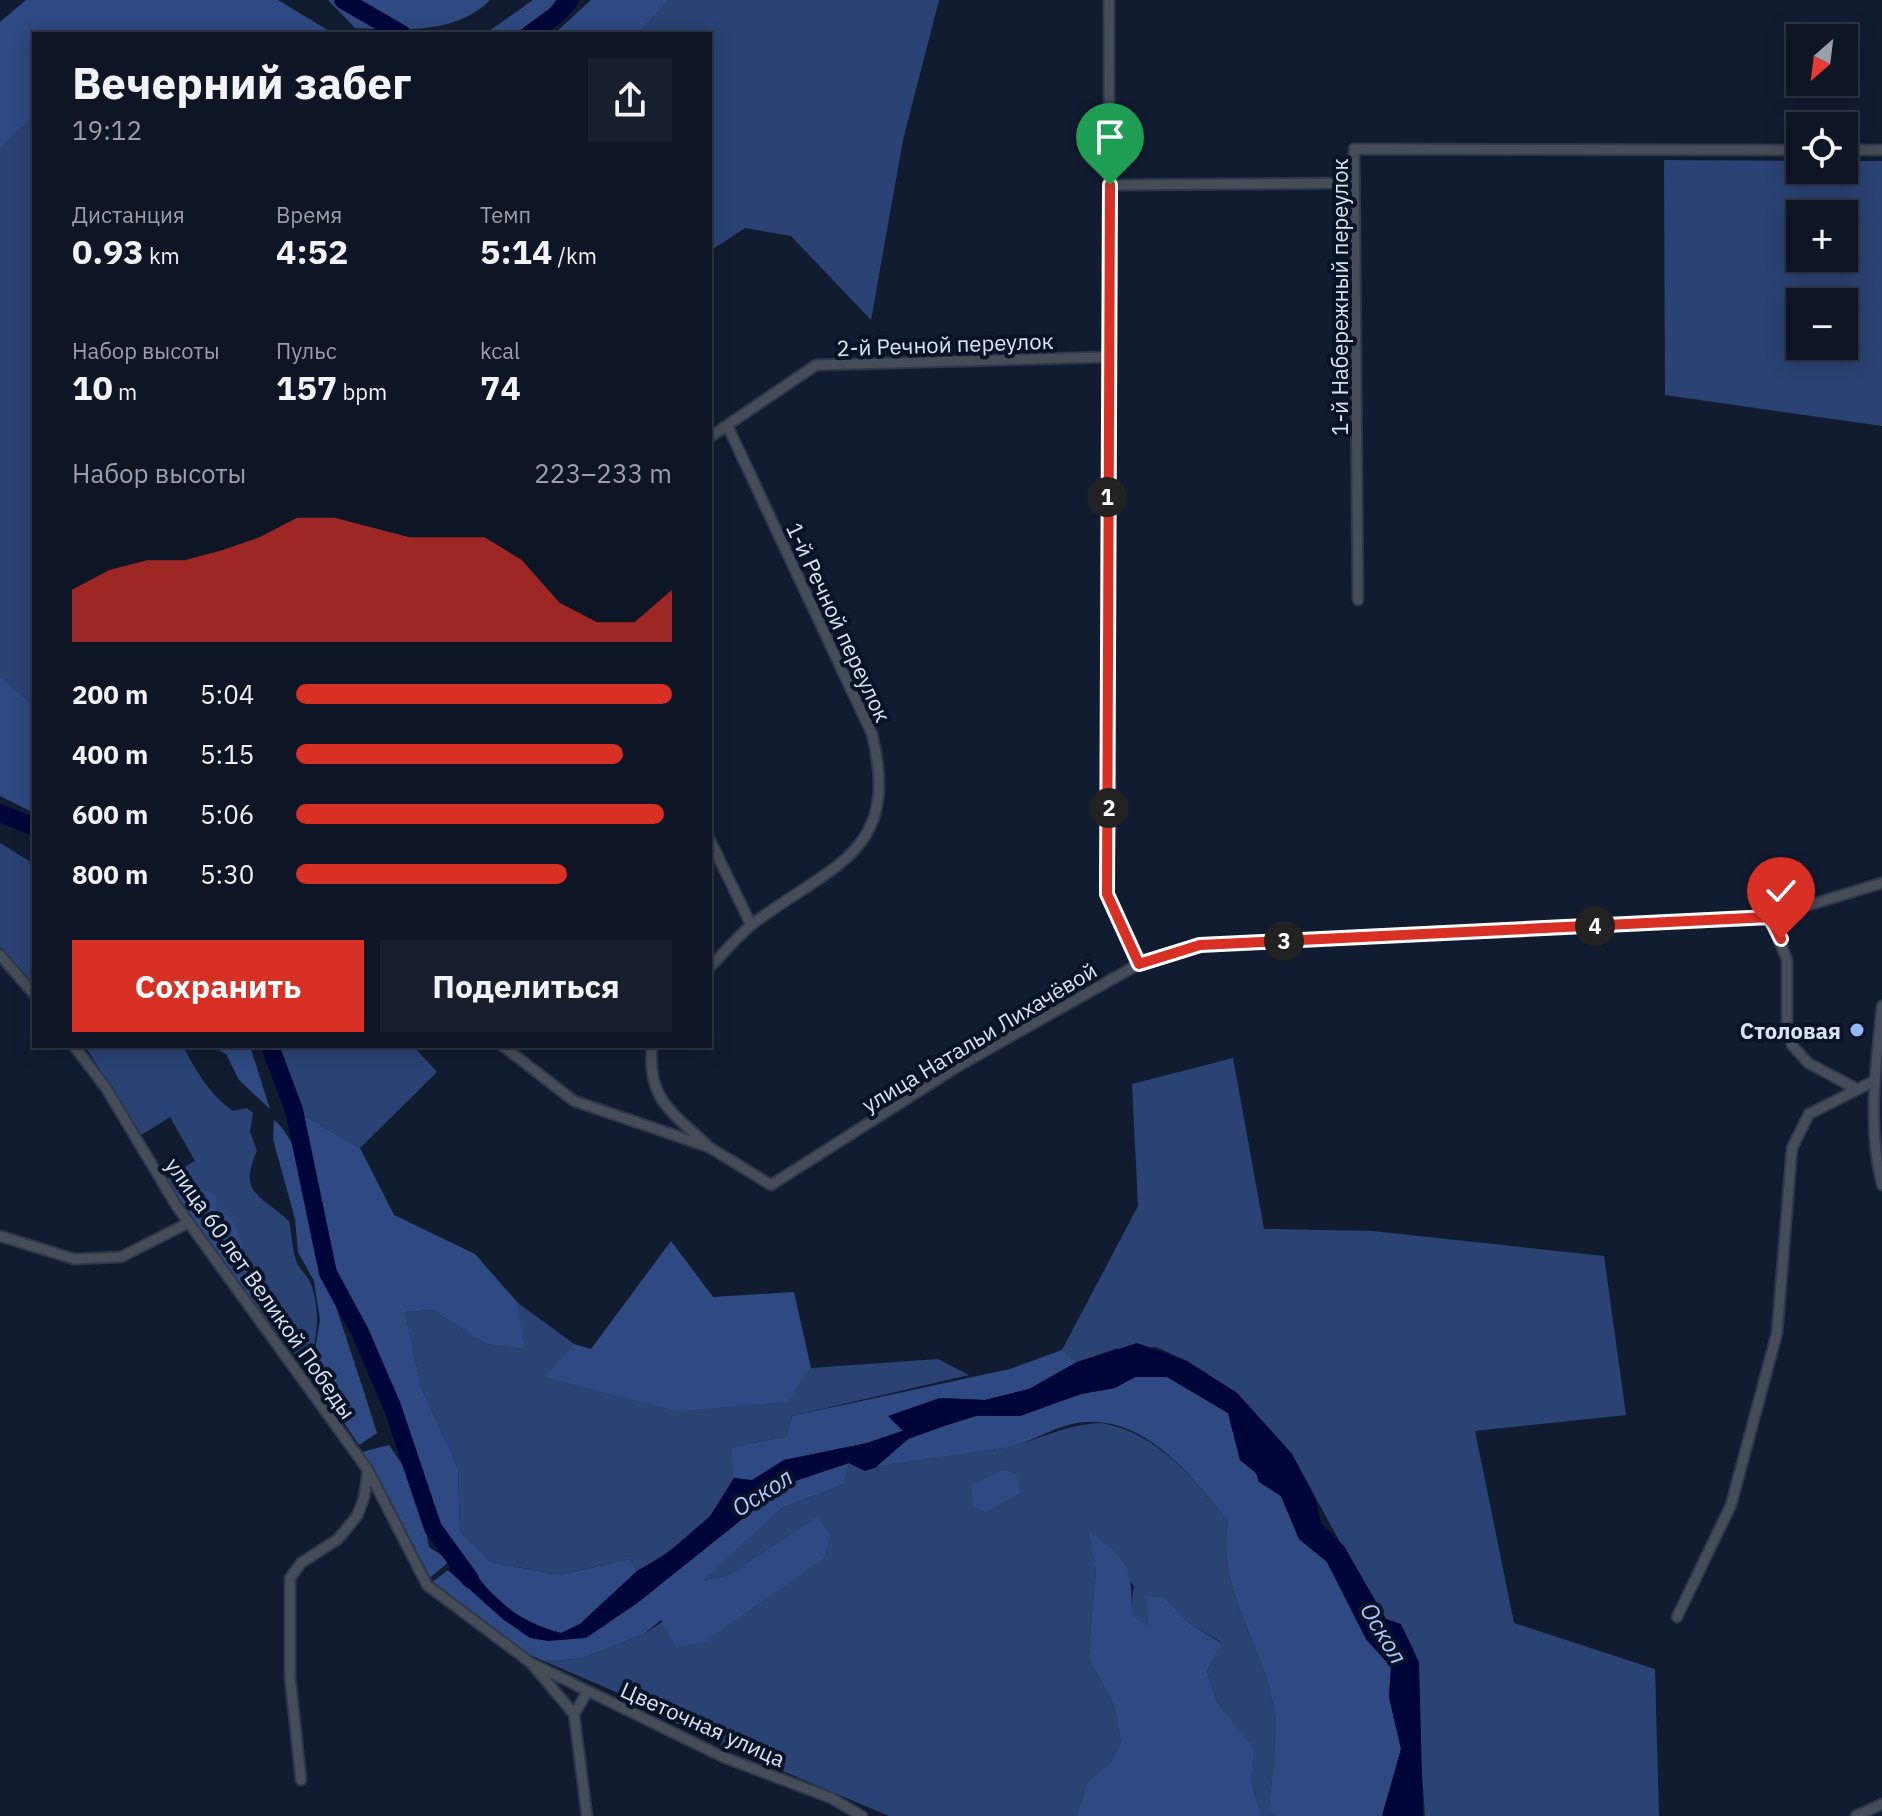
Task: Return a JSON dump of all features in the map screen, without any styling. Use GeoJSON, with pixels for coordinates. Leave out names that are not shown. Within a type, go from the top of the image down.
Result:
{"type":"FeatureCollection","features":[{"type":"Feature","properties":{"kind":"street"},"geometry":{"type":"LineString","coordinates":[[1109,0],[1110,185],[1106,357],[1110,829],[1107,894],[1139,964]]}},
{"type":"Feature","properties":{"kind":"street","name":"1-й Набережный переулок"},"geometry":{"type":"LineString","coordinates":[[1358,600],[1354,149],[1786,150]]}},
{"type":"Feature","properties":{"kind":"street"},"geometry":{"type":"LineString","coordinates":[[1858,150],[1882,150]]}},
{"type":"Feature","properties":{"kind":"street"},"geometry":{"type":"LineString","coordinates":[[1110,185],[1353,183]]}},
{"type":"Feature","properties":{"kind":"street","name":"2-й Речной переулок"},"geometry":{"type":"LineString","coordinates":[[712,436],[816,365],[1106,357]]}},
{"type":"Feature","properties":{"kind":"street","name":"1-й Речной переулок"},"geometry":{"type":"LineString","coordinates":[[712,965],[751,925],[859,848],[872,829],[881,772],[872,734],[728,427]]}},
{"type":"Feature","properties":{"kind":"street"},"geometry":{"type":"LineString","coordinates":[[712,844],[751,925]]}},
{"type":"Feature","properties":{"kind":"street","name":"улица Натальи Лихачёвой"},"geometry":{"type":"LineString","coordinates":[[709,1147],[771,1185],[960,1065],[1139,964],[1200,945],[1770,917],[1882,883]]}},
{"type":"Feature","properties":{"kind":"street"},"geometry":{"type":"LineString","coordinates":[[1770,917],[1787,960],[1787,1023],[1792,1045],[1808,1063],[1857,1089]]}},
{"type":"Feature","properties":{"kind":"street"},"geometry":{"type":"LineString","coordinates":[[0,955],[32,992]]}},
{"type":"Feature","properties":{"kind":"street"},"geometry":{"type":"LineString","coordinates":[[1882,1006],[1874,1081],[1873,1148],[1882,1185]]}},
{"type":"Feature","properties":{"kind":"street","name":"улица 60 лет Великой Победы"},"geometry":{"type":"LineString","coordinates":[[76,1048],[106,1088],[188,1223],[368,1470],[427,1585],[531,1663],[574,1714]]}},
{"type":"Feature","properties":{"kind":"street"},"geometry":{"type":"LineString","coordinates":[[506,1048],[574,1101],[709,1147]]}},
{"type":"Feature","properties":{"kind":"street"},"geometry":{"type":"LineString","coordinates":[[652,1048],[649,1071],[658,1099],[709,1147]]}},
{"type":"Feature","properties":{"kind":"street"},"geometry":{"type":"LineString","coordinates":[[1677,1617],[1731,1505],[1777,1333],[1792,1148],[1809,1114],[1874,1081]]}},
{"type":"Feature","properties":{"kind":"street"},"geometry":{"type":"LineString","coordinates":[[0,1236],[74,1259],[121,1257],[188,1223]]}},
{"type":"Feature","properties":{"kind":"street"},"geometry":{"type":"LineString","coordinates":[[301,1780],[290,1677],[290,1578],[301,1563],[338,1539],[357,1516],[364,1498],[368,1470]]}},
{"type":"Feature","properties":{"kind":"street","name":"Цветочная улица"},"geometry":{"type":"LineString","coordinates":[[531,1663],[711,1752],[831,1798],[862,1816]]}},
{"type":"Feature","properties":{"kind":"street"},"geometry":{"type":"LineString","coordinates":[[587,1816],[574,1714],[588,1691]]}},
{"type":"Feature","properties":{"kind":"street"},"geometry":{"type":"LineString","coordinates":[[1856,1816],[1882,1804]]}},
{"type":"Feature","properties":{"kind":"shaded area"},"geometry":{"type":"Polygon","coordinates":[[[26,0],[278,0],[331,32],[32,32],[32,118],[0,149],[0,22],[26,0]]]}},
{"type":"Feature","properties":{"kind":"shaded area"},"geometry":{"type":"Polygon","coordinates":[[[328,0],[490,0],[476,11],[444,25],[390,29],[355,28],[328,0]]]}},
{"type":"Feature","properties":{"kind":"shaded area"},"geometry":{"type":"Polygon","coordinates":[[[533,0],[556,0],[534,24],[512,32],[488,32],[533,0]]]}},
{"type":"Feature","properties":{"kind":"shaded area"},"geometry":{"type":"Polygon","coordinates":[[[591,0],[669,0],[640,32],[556,32],[591,0]]]}},
{"type":"Feature","properties":{"kind":"shaded area"},"geometry":{"type":"Polygon","coordinates":[[[669,0],[939,0],[903,140],[871,320],[791,236],[745,228],[712,250],[712,32],[640,32],[669,0]]]}},
{"type":"Feature","properties":{"kind":"shaded area"},"geometry":{"type":"Polygon","coordinates":[[[32,118],[32,704],[0,676],[0,149],[32,118]]]}},
{"type":"Feature","properties":{"kind":"shaded area"},"geometry":{"type":"Polygon","coordinates":[[[1664,160],[1786,161],[1786,184],[1858,184],[1858,161],[1882,161],[1882,426],[1665,395],[1664,160]]]}},
{"type":"Feature","properties":{"kind":"shaded area"},"geometry":{"type":"Polygon","coordinates":[[[0,676],[32,704],[32,812],[0,796],[0,676]]]}},
{"type":"Feature","properties":{"kind":"shaded area"},"geometry":{"type":"Polygon","coordinates":[[[0,843],[32,863],[32,985],[0,947],[0,843]]]}},
{"type":"Feature","properties":{"kind":"shaded area"},"geometry":{"type":"Polygon","coordinates":[[[86,1048],[184,1048],[198,1073],[217,1097],[233,1111],[247,1108],[253,1113],[250,1132],[257,1151],[252,1165],[251,1185],[255,1193],[289,1221],[296,1260],[313,1289],[317,1312],[316,1337],[309,1358],[303,1365],[202,1237],[165,1179],[195,1161],[170,1117],[141,1135],[86,1048]]]}},
{"type":"Feature","properties":{"kind":"shaded area"},"geometry":{"type":"Polygon","coordinates":[[[215,1048],[251,1048],[270,1109],[239,1080],[226,1054],[215,1048]]]}},
{"type":"Feature","properties":{"kind":"shaded area"},"geometry":{"type":"Polygon","coordinates":[[[271,1048],[415,1048],[437,1072],[360,1148],[294,1110],[271,1048]]]}},
{"type":"Feature","properties":{"kind":"shaded area"},"geometry":{"type":"Polygon","coordinates":[[[1233,1058],[1264,1229],[1372,1231],[1604,1256],[1626,1415],[1475,1431],[1514,1623],[1655,1669],[1659,1816],[1425,1816],[1413,1647],[1386,1619],[1365,1588],[1292,1454],[1237,1393],[1187,1361],[1156,1347],[1115,1349],[1077,1362],[1062,1350],[1138,1206],[1132,1084],[1233,1058]]]}},
{"type":"Feature","properties":{"kind":"shaded area"},"geometry":{"type":"Polygon","coordinates":[[[294,1110],[360,1148],[394,1215],[475,1254],[518,1303],[524,1349],[486,1344],[432,1310],[405,1312],[421,1387],[458,1468],[460,1532],[491,1562],[559,1575],[630,1559],[637,1571],[580,1624],[561,1633],[525,1623],[482,1584],[463,1558],[433,1528],[392,1406],[360,1332],[328,1273],[294,1110]]]}},
{"type":"Feature","properties":{"kind":"shaded area"},"geometry":{"type":"Polygon","coordinates":[[[274,1120],[295,1150],[302,1170],[321,1258],[377,1433],[359,1445],[311,1374],[320,1320],[314,1281],[298,1252],[295,1219],[273,1139],[274,1120]]]}},
{"type":"Feature","properties":{"kind":"shaded area"},"geometry":{"type":"Polygon","coordinates":[[[187,1183],[216,1195],[217,1213],[230,1216],[241,1241],[237,1267],[239,1274],[255,1278],[284,1315],[279,1326],[272,1325],[263,1309],[238,1284],[238,1277],[227,1271],[177,1198],[187,1183]]]}},
{"type":"Feature","properties":{"kind":"shaded area"},"geometry":{"type":"Polygon","coordinates":[[[671,1241],[713,1297],[794,1292],[811,1368],[788,1402],[677,1411],[545,1377],[574,1344],[591,1349],[671,1241]]]}},
{"type":"Feature","properties":{"kind":"shaded area"},"geometry":{"type":"Polygon","coordinates":[[[518,1303],[574,1344],[546,1377],[787,1402],[811,1368],[938,1359],[969,1375],[792,1416],[786,1437],[731,1447],[734,1479],[729,1493],[708,1519],[664,1555],[637,1571],[630,1559],[559,1575],[491,1562],[460,1532],[458,1468],[421,1387],[405,1312],[432,1310],[486,1344],[523,1349],[518,1303]]]}},
{"type":"Feature","properties":{"kind":"shaded area"},"geometry":{"type":"Polygon","coordinates":[[[1062,1350],[1077,1362],[1029,1389],[985,1400],[940,1398],[889,1416],[904,1430],[867,1443],[784,1460],[752,1481],[734,1478],[731,1447],[786,1437],[792,1416],[1010,1369],[1062,1350]]]}},
{"type":"Feature","properties":{"kind":"shaded area"},"geometry":{"type":"Polygon","coordinates":[[[1135,1377],[1167,1377],[1228,1413],[1240,1460],[1256,1473],[1259,1482],[1281,1496],[1299,1539],[1327,1562],[1366,1639],[1391,1667],[1389,1697],[1401,1749],[1382,1816],[1276,1816],[1269,1810],[1275,1718],[1267,1682],[1228,1570],[1228,1522],[1181,1466],[1142,1436],[1120,1426],[1097,1422],[1072,1424],[1009,1447],[876,1467],[908,1439],[947,1425],[976,1416],[1020,1416],[1081,1394],[1115,1388],[1135,1377]]]}},
{"type":"Feature","properties":{"kind":"shaded area"},"geometry":{"type":"Polygon","coordinates":[[[1101,1423],[1140,1436],[1157,1447],[1188,1474],[1228,1522],[1228,1570],[1273,1705],[1275,1744],[1269,1810],[1276,1816],[1261,1816],[1251,1781],[1253,1749],[1217,1702],[1207,1671],[1221,1642],[1189,1623],[1164,1597],[1149,1626],[1130,1614],[1134,1586],[1090,1533],[1096,1570],[1088,1657],[1114,1705],[1121,1742],[1110,1763],[1087,1782],[1077,1816],[889,1816],[707,1739],[623,1695],[546,1662],[583,1658],[644,1634],[818,1518],[727,1576],[702,1580],[782,1508],[845,1484],[849,1463],[865,1471],[901,1462],[994,1450],[1067,1429],[1101,1423]]]}},
{"type":"Feature","properties":{"kind":"shaded area"},"geometry":{"type":"Polygon","coordinates":[[[389,1445],[418,1488],[429,1547],[450,1561],[426,1581],[406,1558],[392,1515],[375,1492],[361,1452],[389,1445]]]}},
{"type":"Feature","properties":{"kind":"shaded area"},"geometry":{"type":"Polygon","coordinates":[[[849,1463],[845,1484],[782,1508],[703,1580],[727,1576],[818,1517],[830,1536],[824,1558],[704,1642],[676,1647],[661,1620],[644,1634],[583,1658],[546,1662],[506,1644],[431,1583],[448,1570],[504,1620],[548,1641],[636,1604],[786,1484],[849,1463]]]}},
{"type":"Feature","properties":{"kind":"shaded area"},"geometry":{"type":"Polygon","coordinates":[[[1003,1470],[1016,1474],[1020,1493],[986,1512],[974,1507],[971,1485],[1003,1470]]]}},
{"type":"Feature","properties":{"kind":"shaded area"},"geometry":{"type":"Polygon","coordinates":[[[1089,1532],[1112,1549],[1125,1566],[1131,1586],[1131,1614],[1149,1626],[1145,1596],[1164,1597],[1189,1623],[1221,1643],[1207,1671],[1217,1702],[1254,1749],[1251,1781],[1261,1816],[1077,1816],[1087,1782],[1110,1763],[1121,1742],[1114,1705],[1088,1657],[1096,1570],[1089,1532]]]}},
{"type":"Feature","properties":{"kind":"water"},"geometry":{"type":"Polygon","coordinates":[[[1137,1343],[1187,1361],[1237,1393],[1292,1454],[1315,1498],[1321,1523],[1344,1546],[1386,1619],[1401,1624],[1419,1662],[1423,1816],[1382,1816],[1401,1749],[1389,1697],[1391,1667],[1366,1639],[1327,1562],[1299,1539],[1281,1496],[1259,1482],[1256,1473],[1240,1460],[1228,1413],[1167,1377],[1135,1377],[1115,1388],[1081,1394],[1020,1416],[976,1416],[908,1439],[876,1467],[865,1471],[849,1463],[786,1484],[636,1604],[586,1638],[548,1641],[530,1638],[504,1620],[448,1570],[463,1558],[505,1605],[544,1628],[561,1633],[580,1624],[637,1571],[664,1556],[710,1516],[734,1478],[752,1480],[784,1460],[867,1443],[903,1431],[888,1416],[940,1398],[985,1400],[1029,1389],[1077,1362],[1137,1343]]]}},
{"type":"Feature","properties":{"kind":"waterway","name":"Оскол"},"geometry":{"type":"LineString","coordinates":[[343,0],[399,32]]}},
{"type":"Feature","properties":{"kind":"waterway","name":"Оскол"},"geometry":{"type":"LineString","coordinates":[[533,32],[570,0]]}},
{"type":"Feature","properties":{"kind":"waterway","name":"Оскол"},"geometry":{"type":"LineString","coordinates":[[0,813],[32,826]]}},
{"type":"Feature","properties":{"kind":"waterway","name":"Оскол"},"geometry":{"type":"LineString","coordinates":[[271,1048],[294,1110],[328,1273],[360,1332],[392,1406],[433,1528],[470,1579]]}},
{"type":"Feature","properties":{"kind":"place","name":"Столовая"},"geometry":{"type":"Point","coordinates":[1857,1030]}},
{"type":"Feature","properties":{"kind":"route"},"geometry":{"type":"LineString","coordinates":[[1110,185],[1106,357],[1110,829],[1107,894],[1139,964],[1200,945],[1770,917],[1781,939]]}}]}
